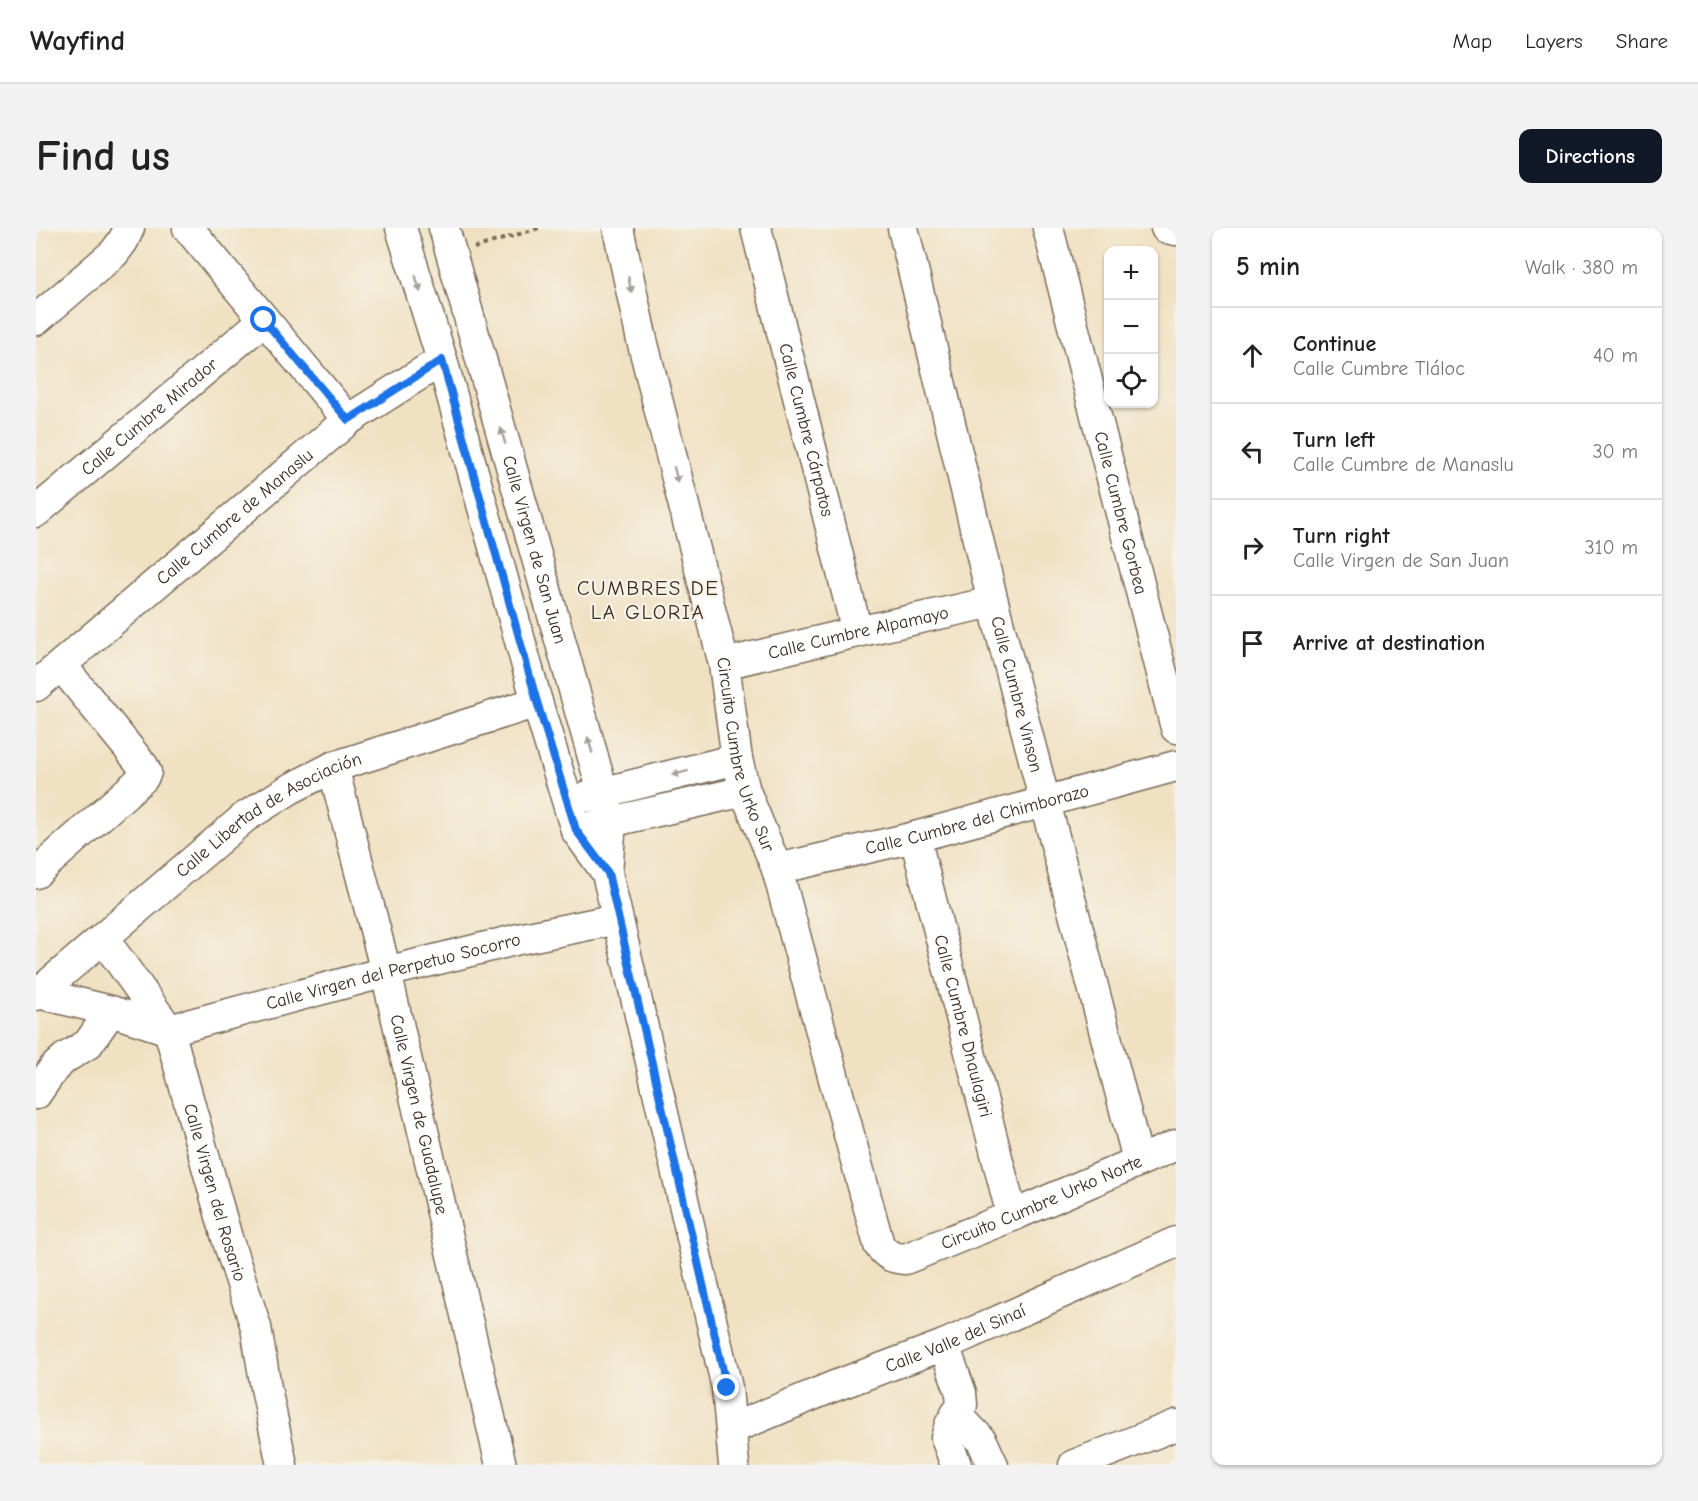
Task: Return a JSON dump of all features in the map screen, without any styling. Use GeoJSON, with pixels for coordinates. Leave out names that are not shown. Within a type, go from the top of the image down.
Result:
{"type":"FeatureCollection","features":[{"type":"Feature","properties":{"kind":"street"},"geometry":{"type":"LineString","coordinates":[[36,320],[114,253],[129,228]]}},
{"type":"Feature","properties":{"kind":"street"},"geometry":{"type":"LineString","coordinates":[[188,228],[348,420]]}},
{"type":"Feature","properties":{"kind":"street","name":"Calle Virgen de San Juan"},"geometry":{"type":"LineString","coordinates":[[401,228],[442,360],[537,702],[576,830],[608,873]]}},
{"type":"Feature","properties":{"kind":"street","name":"Circuito Cumbre Urko Sur"},"geometry":{"type":"LineString","coordinates":[[618,228],[641,336],[724,664],[737,759],[745,791],[777,869],[879,1245],[893,1258],[905,1259]]}},
{"type":"Feature","properties":{"kind":"street","name":"Calle Cumbre Cárpatos"},"geometry":{"type":"LineString","coordinates":[[756,228],[857,632]]}},
{"type":"Feature","properties":{"kind":"street","name":"Calle Cumbre Vinson"},"geometry":{"type":"LineString","coordinates":[[903,228],[993,602],[1138,1160]]}},
{"type":"Feature","properties":{"kind":"street","name":"Calle Cumbre Gorbea"},"geometry":{"type":"LineString","coordinates":[[1048,228],[1176,728]]}},
{"type":"Feature","properties":{"kind":"street"},"geometry":{"type":"LineString","coordinates":[[1166,228],[1176,230]]}},
{"type":"Feature","properties":{"kind":"street","name":"Calle Virgen de San Juan"},"geometry":{"type":"LineString","coordinates":[[448,241],[611,821],[608,873],[727,1388],[734,1465]]}},
{"type":"Feature","properties":{"kind":"street","name":"Calle Cumbre Mirador"},"geometry":{"type":"LineString","coordinates":[[36,512],[264,320]]}},
{"type":"Feature","properties":{"kind":"street","name":"Calle Cumbre de Manaslu"},"geometry":{"type":"LineString","coordinates":[[36,686],[348,420],[442,360]]}},
{"type":"Feature","properties":{"kind":"street","name":"Calle Cumbre Alpamayo"},"geometry":{"type":"LineString","coordinates":[[724,664],[993,602]]}},
{"type":"Feature","properties":{"kind":"street"},"geometry":{"type":"LineString","coordinates":[[36,873],[143,778],[146,772],[61,665]]}},
{"type":"Feature","properties":{"kind":"street","name":"Calle Libertad de Asociación"},"geometry":{"type":"LineString","coordinates":[[37,994],[245,817],[290,789],[333,767],[537,702]]}},
{"type":"Feature","properties":{"kind":"street"},"geometry":{"type":"LineString","coordinates":[[567,801],[737,759]]}},
{"type":"Feature","properties":{"kind":"street","name":"Calle Cumbre del Chimborazo"},"geometry":{"type":"LineString","coordinates":[[777,869],[915,837],[1176,766]]}},
{"type":"Feature","properties":{"kind":"street","name":"Calle Virgen de Guadalupe"},"geometry":{"type":"LineString","coordinates":[[333,767],[386,972],[501,1465]]}},
{"type":"Feature","properties":{"kind":"street"},"geometry":{"type":"LineString","coordinates":[[576,830],[745,791]]}},
{"type":"Feature","properties":{"kind":"street","name":"Calle Cumbre Dhaulagiri"},"geometry":{"type":"LineString","coordinates":[[915,837],[1012,1216]]}},
{"type":"Feature","properties":{"kind":"street","name":"Calle Virgen del Perpetuo Socorro"},"geometry":{"type":"LineString","coordinates":[[169,1030],[519,939],[617,919]]}},
{"type":"Feature","properties":{"kind":"street","name":"Calle Virgen del Rosario"},"geometry":{"type":"LineString","coordinates":[[103,938],[169,1030],[227,1238],[256,1326],[282,1465]]}},
{"type":"Feature","properties":{"kind":"street"},"geometry":{"type":"LineString","coordinates":[[37,994],[111,1011],[169,1030]]}},
{"type":"Feature","properties":{"kind":"street"},"geometry":{"type":"LineString","coordinates":[[36,1094],[54,1068],[65,1058],[88,1044],[111,1011]]}},
{"type":"Feature","properties":{"kind":"street","name":"Circuito Cumbre Urko Norte"},"geometry":{"type":"LineString","coordinates":[[905,1259],[1012,1216],[1176,1145]]}},
{"type":"Feature","properties":{"kind":"street","name":"Calle Valle del Sinaí"},"geometry":{"type":"LineString","coordinates":[[731,1430],[832,1387],[944,1345],[1176,1242]]}},
{"type":"Feature","properties":{"kind":"street"},"geometry":{"type":"LineString","coordinates":[[944,1345],[961,1393],[962,1405],[950,1425],[946,1438],[956,1465]]}},
{"type":"Feature","properties":{"kind":"street"},"geometry":{"type":"LineString","coordinates":[[956,1414],[982,1441],[993,1465]]}},
{"type":"Feature","properties":{"kind":"street"},"geometry":{"type":"LineString","coordinates":[[1074,1465],[1176,1425]]}},
{"type":"Feature","properties":{"kind":"path"},"geometry":{"type":"LineString","coordinates":[[448,241],[539,228]]}},
{"type":"Feature","properties":{"kind":"district","name":"CUMBRES DE LA GLORIA"},"geometry":{"type":"Point","coordinates":[648,600]}},
{"type":"Feature","properties":{"kind":"route"},"geometry":{"type":"LineString","coordinates":[[264,320],[348,420],[442,360],[537,702],[576,830],[608,873],[727,1388]]}}]}
